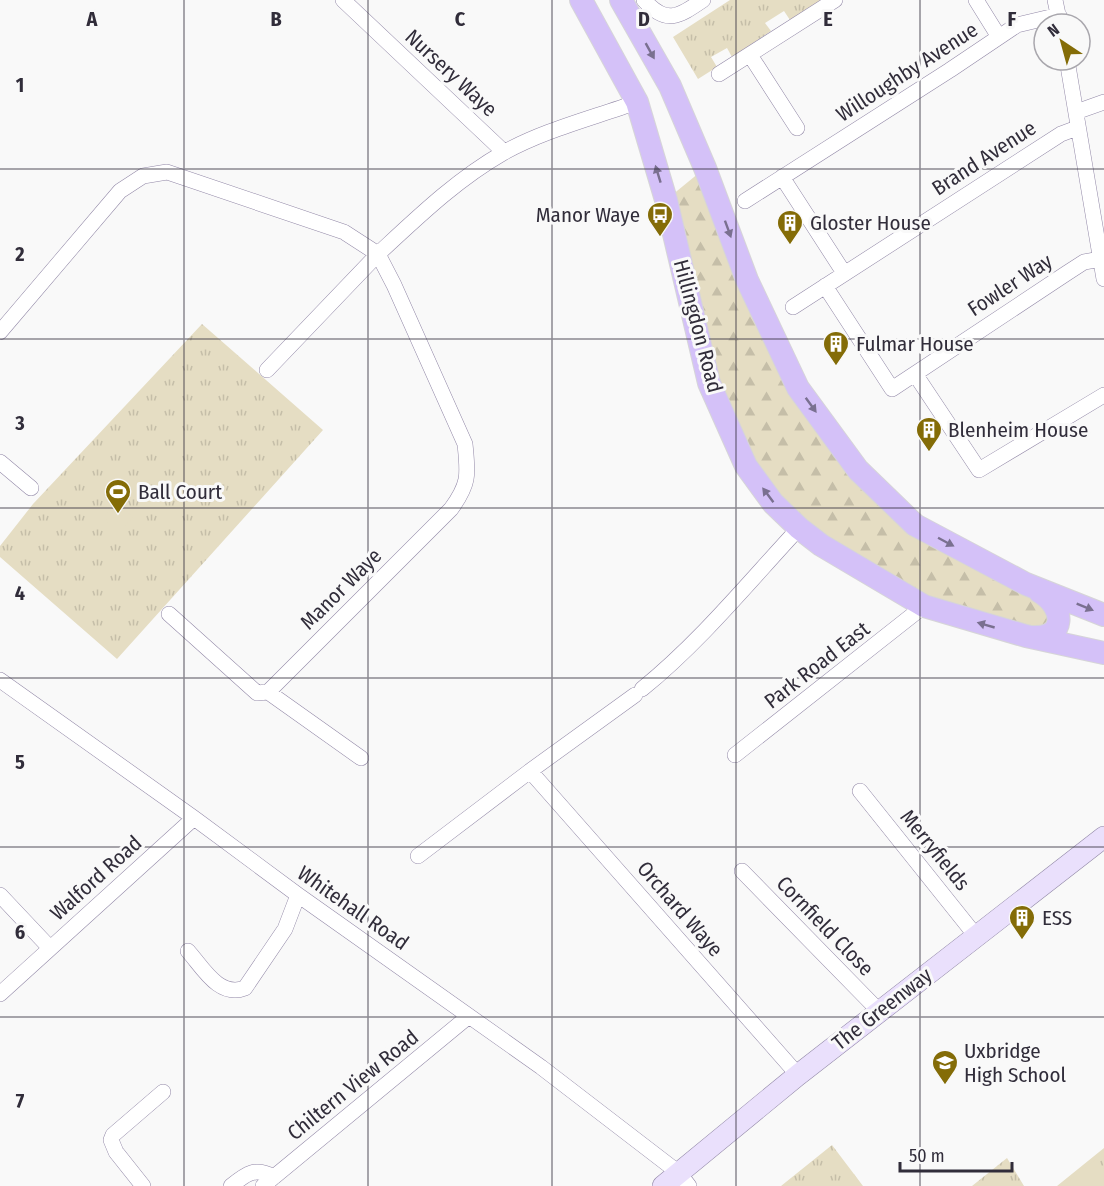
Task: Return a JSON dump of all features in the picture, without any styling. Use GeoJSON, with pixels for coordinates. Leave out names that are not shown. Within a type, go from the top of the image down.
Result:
{"type":"FeatureCollection","features":[{"type":"Feature","properties":{"kind":"main road","name":"Hillingdon Road"},"geometry":{"type":"LineString","coordinates":[[581,0],[637,102],[666,200],[709,383],[746,466],[773,503],[821,545],[924,606],[1026,636],[1104,653]]}},
{"type":"Feature","properties":{"kind":"main road"},"geometry":{"type":"LineString","coordinates":[[621,0],[670,86],[705,168],[747,280],[798,388],[858,470],[915,525],[1026,584],[1054,603],[1059,612],[1056,629],[1049,636],[1026,636]]}},
{"type":"Feature","properties":{"kind":"main road"},"geometry":{"type":"LineString","coordinates":[[1026,584],[1104,615]]}},
{"type":"Feature","properties":{"kind":"street","name":"Nursery Waye"},"geometry":{"type":"LineString","coordinates":[[343,0],[504,152]]}},
{"type":"Feature","properties":{"kind":"street"},"geometry":{"type":"LineString","coordinates":[[644,0],[655,12],[669,17],[689,10],[703,0]]}},
{"type":"Feature","properties":{"kind":"street"},"geometry":{"type":"LineString","coordinates":[[719,74],[835,0]]}},
{"type":"Feature","properties":{"kind":"street"},"geometry":{"type":"LineString","coordinates":[[976,0],[999,37]]}},
{"type":"Feature","properties":{"kind":"street","name":"Willoughby Avenue"},"geometry":{"type":"LineString","coordinates":[[745,201],[1017,25],[1032,21]]}},
{"type":"Feature","properties":{"kind":"street"},"geometry":{"type":"LineString","coordinates":[[750,55],[797,128]]}},
{"type":"Feature","properties":{"kind":"street"},"geometry":{"type":"LineString","coordinates":[[1069,72],[1102,251],[1104,279]]}},
{"type":"Feature","properties":{"kind":"street"},"geometry":{"type":"LineString","coordinates":[[267,370],[378,254],[444,192],[504,152],[546,134],[637,102]]}},
{"type":"Feature","properties":{"kind":"street","name":"Brand Avenue"},"geometry":{"type":"LineString","coordinates":[[793,307],[1061,134],[1104,102]]}},
{"type":"Feature","properties":{"kind":"street","name":"Manor Waye"},"geometry":{"type":"LineString","coordinates":[[0,332],[120,191],[143,176],[167,172],[185,177],[344,232],[378,254],[465,444],[468,471],[463,492],[451,509],[268,692]]}},
{"type":"Feature","properties":{"kind":"street"},"geometry":{"type":"LineString","coordinates":[[782,177],[844,273]]}},
{"type":"Feature","properties":{"kind":"street","name":"Fowler Way"},"geometry":{"type":"LineString","coordinates":[[825,286],[892,389],[1102,251]]}},
{"type":"Feature","properties":{"kind":"street"},"geometry":{"type":"LineString","coordinates":[[915,374],[979,471],[1104,395]]}},
{"type":"Feature","properties":{"kind":"street"},"geometry":{"type":"LineString","coordinates":[[0,462],[31,488]]}},
{"type":"Feature","properties":{"kind":"street"},"geometry":{"type":"LineString","coordinates":[[418,856],[668,668],[799,528]]}},
{"type":"Feature","properties":{"kind":"street","name":"Park Road East"},"geometry":{"type":"LineString","coordinates":[[735,755],[924,606]]}},
{"type":"Feature","properties":{"kind":"street"},"geometry":{"type":"LineString","coordinates":[[169,614],[257,693],[268,692],[361,758]]}},
{"type":"Feature","properties":{"kind":"street","name":"Whitehall Road"},"geometry":{"type":"LineString","coordinates":[[0,680],[194,818],[297,895],[541,1067],[677,1182]]}},
{"type":"Feature","properties":{"kind":"street","name":"Orchard Waye"},"geometry":{"type":"LineString","coordinates":[[530,771],[798,1075]]}},
{"type":"Feature","properties":{"kind":"street","name":"Merryfields"},"geometry":{"type":"LineString","coordinates":[[860,791],[976,936]]}},
{"type":"Feature","properties":{"kind":"street","name":"Walford Road"},"geometry":{"type":"LineString","coordinates":[[0,994],[194,818]]}},
{"type":"Feature","properties":{"kind":"street","name":"The Greenway"},"geometry":{"type":"LineString","coordinates":[[677,1182],[798,1075],[1104,837]]}},
{"type":"Feature","properties":{"kind":"street","name":"Cornfield Close"},"geometry":{"type":"LineString","coordinates":[[742,871],[879,1011]]}},
{"type":"Feature","properties":{"kind":"street"},"geometry":{"type":"LineString","coordinates":[[0,895],[50,948]]}},
{"type":"Feature","properties":{"kind":"street"},"geometry":{"type":"LineString","coordinates":[[188,951],[220,986],[232,991],[245,988],[285,928],[297,895]]}},
{"type":"Feature","properties":{"kind":"street","name":"Chiltern View Road"},"geometry":{"type":"LineString","coordinates":[[269,1181],[470,1016]]}},
{"type":"Feature","properties":{"kind":"street"},"geometry":{"type":"LineString","coordinates":[[143,1186],[116,1152],[111,1140],[113,1135],[163,1092]]}},
{"type":"Feature","properties":{"kind":"street"},"geometry":{"type":"LineString","coordinates":[[231,1186],[253,1172],[264,1172],[269,1181]]}},
{"type":"Feature","properties":{"kind":"green space"},"geometry":{"type":"Polygon","coordinates":[[[730,0],[821,0],[790,20],[784,11],[765,23],[771,31],[732,57],[727,48],[711,57],[717,67],[698,79],[673,37],[730,0]]]}},
{"type":"Feature","properties":{"kind":"green space"},"geometry":{"type":"Polygon","coordinates":[[[705,168],[798,388],[915,525],[1045,595],[1049,635],[924,606],[773,503],[709,383],[666,200],[705,168]]]}},
{"type":"Feature","properties":{"kind":"green space"},"geometry":{"type":"Polygon","coordinates":[[[202,324],[323,430],[117,659],[0,557],[0,546],[33,504],[202,324]]]}},
{"type":"Feature","properties":{"kind":"green space","name":"Ball Court"},"geometry":{"type":"Polygon","coordinates":[[[116,501],[133,517],[125,526],[116,529],[108,525],[105,516],[116,501]]]}},
{"type":"Feature","properties":{"kind":"green space"},"geometry":{"type":"Polygon","coordinates":[[[832,1145],[863,1186],[781,1186],[832,1145]]]}},
{"type":"Feature","properties":{"kind":"green space"},"geometry":{"type":"Polygon","coordinates":[[[1104,1148],[1104,1186],[1057,1186],[1104,1148]]]}},
{"type":"Feature","properties":{"kind":"green space"},"geometry":{"type":"Polygon","coordinates":[[[1007,1158],[1024,1186],[972,1186],[1007,1158]]]}},
{"type":"Feature","properties":{"kind":"green space"},"geometry":{"type":"Polygon","coordinates":[[[1096,1159],[1104,1169],[1104,1186],[1074,1186],[1069,1181],[1096,1159]]]}},
{"type":"Feature","properties":{"kind":"green space"},"geometry":{"type":"Polygon","coordinates":[[[854,1174],[862,1186],[838,1186],[854,1174]]]}},
{"type":"Feature","properties":{"kind":"place","name":"Manor Waye"},"geometry":{"type":"Point","coordinates":[660,238]}},
{"type":"Feature","properties":{"kind":"place","name":"Gloster House"},"geometry":{"type":"Point","coordinates":[790,246]}},
{"type":"Feature","properties":{"kind":"place","name":"Fulmar House"},"geometry":{"type":"Point","coordinates":[836,367]}},
{"type":"Feature","properties":{"kind":"place","name":"Blenheim House"},"geometry":{"type":"Point","coordinates":[929,453]}},
{"type":"Feature","properties":{"kind":"place","name":"Ball Court"},"geometry":{"type":"Point","coordinates":[118,515]}},
{"type":"Feature","properties":{"kind":"place","name":"ESS"},"geometry":{"type":"Point","coordinates":[1022,941]}},
{"type":"Feature","properties":{"kind":"place","name":"Uxbridge High School"},"geometry":{"type":"Point","coordinates":[945,1086]}}]}
